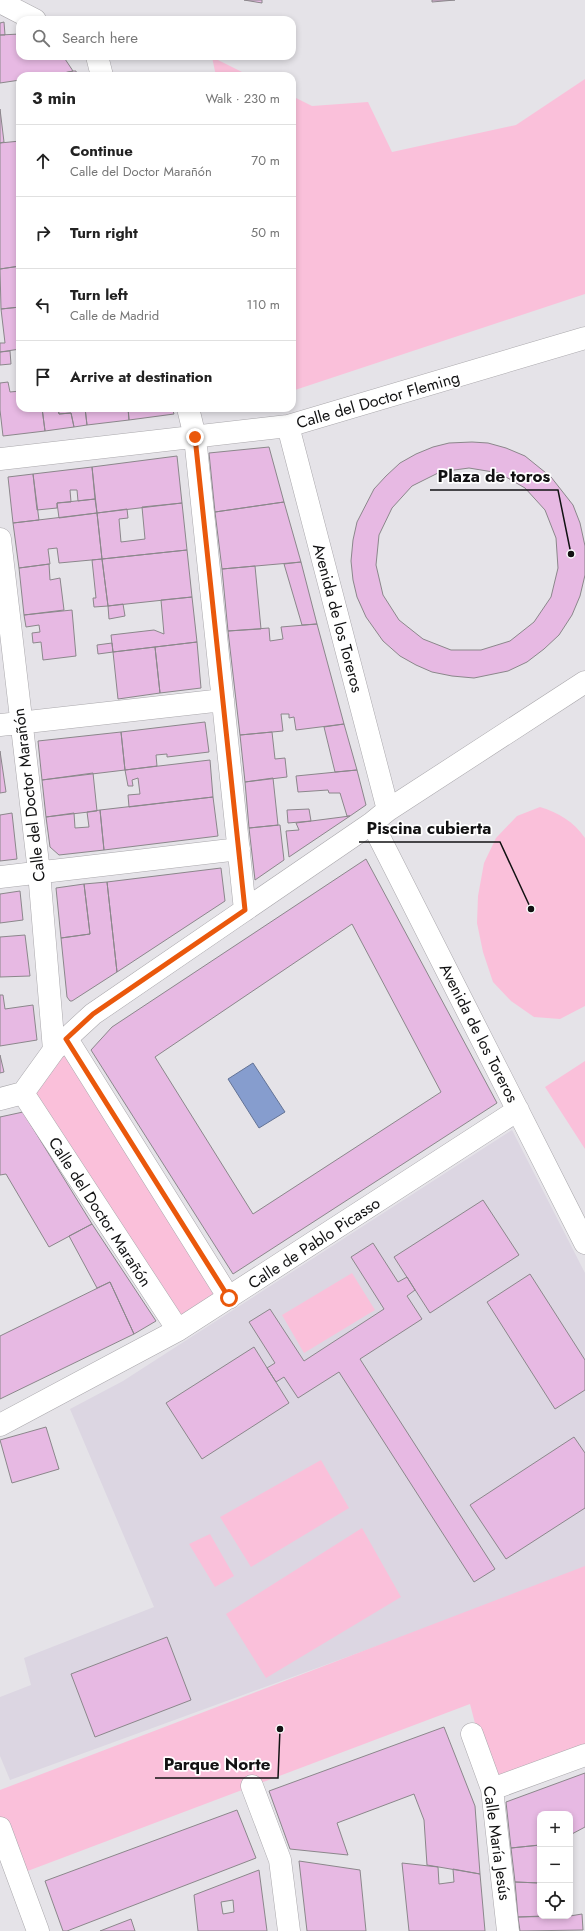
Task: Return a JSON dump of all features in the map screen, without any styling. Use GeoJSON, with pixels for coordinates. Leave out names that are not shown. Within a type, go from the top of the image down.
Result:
{"type":"FeatureCollection","features":[{"type":"Feature","properties":{"kind":"street"},"geometry":{"type":"LineString","coordinates":[[0,2],[27,16]]}},
{"type":"Feature","properties":{"kind":"street"},"geometry":{"type":"LineString","coordinates":[[98,60],[101,72]]}},
{"type":"Feature","properties":{"kind":"street","name":"Calle del Doctor Fleming"},"geometry":{"type":"LineString","coordinates":[[0,459],[288,426],[585,338]]}},
{"type":"Feature","properties":{"kind":"street"},"geometry":{"type":"LineString","coordinates":[[189,412],[195,437],[245,910]]}},
{"type":"Feature","properties":{"kind":"street","name":"Avenida de los Toreros"},"geometry":{"type":"LineString","coordinates":[[288,426],[380,817],[518,1110],[585,1243]]}},
{"type":"Feature","properties":{"kind":"street","name":"Calle del Doctor Marañón"},"geometry":{"type":"LineString","coordinates":[[0,539],[60,1045],[229,1298]]}},
{"type":"Feature","properties":{"kind":"street"},"geometry":{"type":"LineString","coordinates":[[0,1099],[23,1093],[60,1045],[93,1014],[380,817],[585,682]]}},
{"type":"Feature","properties":{"kind":"street"},"geometry":{"type":"LineString","coordinates":[[0,726],[223,700]]}},
{"type":"Feature","properties":{"kind":"street"},"geometry":{"type":"LineString","coordinates":[[0,877],[238,849]]}},
{"type":"Feature","properties":{"kind":"street","name":"Calle del Doctor Marañón"},"geometry":{"type":"LineString","coordinates":[[23,1093],[178,1330]]}},
{"type":"Feature","properties":{"kind":"street","name":"Calle de Pablo Picasso"},"geometry":{"type":"LineString","coordinates":[[0,1425],[178,1330],[518,1110]]}},
{"type":"Feature","properties":{"kind":"street","name":"Calle María Jesús"},"geometry":{"type":"LineString","coordinates":[[472,1734],[492,1789],[508,1931]]}},
{"type":"Feature","properties":{"kind":"street"},"geometry":{"type":"LineString","coordinates":[[492,1789],[585,1755]]}},
{"type":"Feature","properties":{"kind":"street"},"geometry":{"type":"LineString","coordinates":[[252,1786],[280,1860],[289,1931]]}},
{"type":"Feature","properties":{"kind":"street"},"geometry":{"type":"LineString","coordinates":[[0,1828],[38,1931]]}},
{"type":"Feature","properties":{"kind":"shaded area"},"geometry":{"type":"Polygon","coordinates":[[[213,60],[218,60],[242,72],[215,72],[213,60]]]}},
{"type":"Feature","properties":{"kind":"shaded area"},"geometry":{"type":"Polygon","coordinates":[[[585,79],[585,294],[296,390],[296,98],[312,106],[368,102],[392,152],[516,125],[585,79]]]}},
{"type":"Feature","properties":{"kind":"shaded area"},"geometry":{"type":"Polygon","coordinates":[[[540,807],[565,818],[576,827],[585,838],[585,1006],[560,1019],[534,1017],[511,1001],[493,982],[483,952],[477,923],[478,896],[484,863],[496,838],[517,816],[540,807]]]}},
{"type":"Feature","properties":{"kind":"shaded area"},"geometry":{"type":"Polygon","coordinates":[[[65,1051],[219,1295],[181,1319],[32,1093],[65,1051]]]}},
{"type":"Feature","properties":{"kind":"shaded area"},"geometry":{"type":"Polygon","coordinates":[[[585,1061],[585,1149],[545,1087],[585,1061]]]}},
{"type":"Feature","properties":{"kind":"shaded area"},"geometry":{"type":"Polygon","coordinates":[[[512,1130],[585,1273],[585,1570],[10,1780],[0,1756],[0,1697],[31,1685],[24,1658],[154,1607],[70,1409],[123,1381],[512,1130]]]}},
{"type":"Feature","properties":{"kind":"shaded area"},"geometry":{"type":"Polygon","coordinates":[[[352,1273],[375,1310],[304,1353],[282,1315],[352,1273]]]}},
{"type":"Feature","properties":{"kind":"shaded area"},"geometry":{"type":"Polygon","coordinates":[[[321,1460],[349,1508],[251,1567],[220,1517],[321,1460]]]}},
{"type":"Feature","properties":{"kind":"shaded area"},"geometry":{"type":"Polygon","coordinates":[[[362,1528],[401,1597],[266,1678],[226,1614],[362,1528]]]}},
{"type":"Feature","properties":{"kind":"shaded area"},"geometry":{"type":"Polygon","coordinates":[[[210,1534],[234,1576],[215,1587],[189,1544],[210,1534]]]}},
{"type":"Feature","properties":{"kind":"shaded area"},"geometry":{"type":"Polygon","coordinates":[[[585,1566],[585,1755],[492,1789],[470,1704],[17,1875],[0,1828],[0,1790],[585,1566]]]}},
{"type":"Feature","properties":{"kind":"water"},"geometry":{"type":"Polygon","coordinates":[[[253,1063],[285,1112],[259,1128],[228,1079],[253,1063]]]}},
{"type":"Feature","properties":{"kind":"building"},"geometry":{"type":"Polygon","coordinates":[[[244,0],[262,0],[262,3],[244,0]]]}},
{"type":"Feature","properties":{"kind":"building"},"geometry":{"type":"Polygon","coordinates":[[[432,0],[455,0],[432,2],[432,0]]]}},
{"type":"Feature","properties":{"kind":"building"},"geometry":{"type":"Polygon","coordinates":[[[4,22],[5,35],[0,35],[0,23],[4,22]]]}},
{"type":"Feature","properties":{"kind":"building"},"geometry":{"type":"Polygon","coordinates":[[[16,34],[16,60],[66,60],[73,71],[16,72],[16,81],[0,83],[0,35],[16,34]]]}},
{"type":"Feature","properties":{"kind":"building"},"geometry":{"type":"Polygon","coordinates":[[[0,109],[4,142],[0,143],[0,109]]]}},
{"type":"Feature","properties":{"kind":"building"},"geometry":{"type":"Polygon","coordinates":[[[16,141],[16,267],[0,269],[0,143],[16,141]]]}},
{"type":"Feature","properties":{"kind":"building"},"geometry":{"type":"Polygon","coordinates":[[[16,267],[16,307],[1,309],[0,269],[16,267]]]}},
{"type":"Feature","properties":{"kind":"building"},"geometry":{"type":"Polygon","coordinates":[[[16,307],[16,350],[0,352],[0,343],[5,343],[1,309],[16,307]]]}},
{"type":"Feature","properties":{"kind":"building"},"geometry":{"type":"Polygon","coordinates":[[[10,351],[11,364],[0,365],[0,352],[10,351]]]}},
{"type":"Feature","properties":{"kind":"building"},"geometry":{"type":"Polygon","coordinates":[[[8,382],[10,392],[16,391],[16,412],[43,412],[45,431],[3,436],[0,410],[0,383],[8,382]]]}},
{"type":"Feature","properties":{"kind":"building"},"geometry":{"type":"Polygon","coordinates":[[[43,412],[59,412],[59,414],[71,413],[74,427],[45,431],[43,412]]]}},
{"type":"Feature","properties":{"kind":"building"},"geometry":{"type":"Polygon","coordinates":[[[59,412],[85,412],[87,425],[74,427],[71,413],[59,414],[59,412]]]}},
{"type":"Feature","properties":{"kind":"building"},"geometry":{"type":"Polygon","coordinates":[[[85,412],[128,412],[129,420],[87,425],[85,412]]]}},
{"type":"Feature","properties":{"kind":"building"},"geometry":{"type":"Polygon","coordinates":[[[128,412],[173,412],[174,414],[129,420],[128,412]]]}},
{"type":"Feature","properties":{"kind":"building"},"geometry":{"type":"Polygon","coordinates":[[[449,443],[488,443],[506,448],[525,456],[551,477],[573,505],[580,523],[585,546],[585,575],[580,596],[572,615],[559,635],[527,662],[508,671],[474,678],[432,672],[400,656],[383,641],[366,617],[357,597],[353,580],[351,561],[353,540],[357,522],[374,489],[400,463],[433,447],[449,443]],[[469,468],[440,472],[412,486],[392,508],[379,535],[376,565],[383,595],[399,620],[423,639],[451,650],[481,650],[510,641],[534,622],[551,597],[558,568],[556,538],[545,510],[525,488],[499,473],[469,468]]]}},
{"type":"Feature","properties":{"kind":"building"},"geometry":{"type":"Polygon","coordinates":[[[269,447],[284,502],[215,512],[209,453],[269,447]]]}},
{"type":"Feature","properties":{"kind":"building"},"geometry":{"type":"Polygon","coordinates":[[[177,456],[182,503],[97,513],[92,467],[177,456]]]}},
{"type":"Feature","properties":{"kind":"building"},"geometry":{"type":"Polygon","coordinates":[[[92,467],[95,499],[78,501],[77,490],[70,490],[71,502],[57,503],[57,508],[37,510],[33,474],[92,467]]]}},
{"type":"Feature","properties":{"kind":"building"},"geometry":{"type":"Polygon","coordinates":[[[33,474],[39,520],[13,523],[8,477],[33,474]]]}},
{"type":"Feature","properties":{"kind":"building"},"geometry":{"type":"Polygon","coordinates":[[[95,499],[97,513],[59,518],[57,503],[95,499]]]}},
{"type":"Feature","properties":{"kind":"building"},"geometry":{"type":"Polygon","coordinates":[[[284,502],[301,562],[222,569],[215,512],[284,502]]]}},
{"type":"Feature","properties":{"kind":"building"},"geometry":{"type":"Polygon","coordinates":[[[182,503],[187,550],[102,559],[97,513],[127,509],[128,518],[119,519],[121,542],[145,539],[142,507],[182,503]]]}},
{"type":"Feature","properties":{"kind":"building"},"geometry":{"type":"Polygon","coordinates":[[[97,513],[102,559],[59,563],[57,548],[48,549],[50,564],[19,568],[13,523],[97,513]]]}},
{"type":"Feature","properties":{"kind":"building"},"geometry":{"type":"Polygon","coordinates":[[[187,550],[192,597],[108,606],[102,559],[187,550]]]}},
{"type":"Feature","properties":{"kind":"building"},"geometry":{"type":"Polygon","coordinates":[[[102,559],[108,606],[94,607],[93,598],[96,598],[92,560],[102,559]]]}},
{"type":"Feature","properties":{"kind":"building"},"geometry":{"type":"Polygon","coordinates":[[[301,562],[317,624],[302,625],[284,564],[301,562]]]}},
{"type":"Feature","properties":{"kind":"building"},"geometry":{"type":"Polygon","coordinates":[[[49,564],[50,580],[60,578],[64,610],[24,615],[19,568],[49,564]]]}},
{"type":"Feature","properties":{"kind":"building"},"geometry":{"type":"Polygon","coordinates":[[[255,566],[261,629],[228,631],[222,569],[255,566]]]}},
{"type":"Feature","properties":{"kind":"building"},"geometry":{"type":"Polygon","coordinates":[[[192,597],[197,642],[113,652],[111,635],[154,630],[164,634],[161,600],[192,597]]]}},
{"type":"Feature","properties":{"kind":"building"},"geometry":{"type":"Polygon","coordinates":[[[123,604],[125,616],[109,619],[108,606],[123,604]]]}},
{"type":"Feature","properties":{"kind":"building"},"geometry":{"type":"Polygon","coordinates":[[[72,610],[76,656],[43,660],[41,642],[33,643],[32,633],[40,632],[39,625],[26,627],[24,615],[72,610]]]}},
{"type":"Feature","properties":{"kind":"building"},"geometry":{"type":"Polygon","coordinates":[[[317,624],[344,724],[296,730],[294,717],[289,718],[289,714],[281,714],[283,731],[240,735],[228,631],[269,628],[270,641],[283,639],[281,627],[317,624]]]}},
{"type":"Feature","properties":{"kind":"building"},"geometry":{"type":"Polygon","coordinates":[[[197,642],[201,688],[160,693],[155,647],[197,642]]]}},
{"type":"Feature","properties":{"kind":"building"},"geometry":{"type":"Polygon","coordinates":[[[112,643],[113,652],[98,654],[97,645],[112,643]]]}},
{"type":"Feature","properties":{"kind":"building"},"geometry":{"type":"Polygon","coordinates":[[[155,647],[160,693],[118,699],[113,652],[155,647]]]}},
{"type":"Feature","properties":{"kind":"building"},"geometry":{"type":"Polygon","coordinates":[[[205,722],[209,752],[167,757],[167,754],[156,755],[157,766],[125,770],[121,732],[205,722]]]}},
{"type":"Feature","properties":{"kind":"building"},"geometry":{"type":"Polygon","coordinates":[[[344,724],[357,770],[335,772],[324,727],[344,724]]]}},
{"type":"Feature","properties":{"kind":"building"},"geometry":{"type":"Polygon","coordinates":[[[121,732],[125,770],[42,780],[38,741],[121,732]]]}},
{"type":"Feature","properties":{"kind":"building"},"geometry":{"type":"Polygon","coordinates":[[[272,732],[275,759],[285,758],[287,777],[245,782],[240,735],[272,732]]]}},
{"type":"Feature","properties":{"kind":"building"},"geometry":{"type":"Polygon","coordinates":[[[0,751],[6,792],[0,793],[0,751]]]}},
{"type":"Feature","properties":{"kind":"building"},"geometry":{"type":"Polygon","coordinates":[[[210,760],[213,797],[129,807],[128,795],[140,794],[138,778],[132,780],[133,786],[128,786],[125,770],[210,760]]]}},
{"type":"Feature","properties":{"kind":"building"},"geometry":{"type":"Polygon","coordinates":[[[357,770],[366,805],[350,816],[347,816],[340,793],[329,793],[328,790],[298,792],[296,776],[357,770]]]}},
{"type":"Feature","properties":{"kind":"building"},"geometry":{"type":"Polygon","coordinates":[[[93,773],[97,811],[46,817],[42,780],[93,773]]]}},
{"type":"Feature","properties":{"kind":"building"},"geometry":{"type":"Polygon","coordinates":[[[273,778],[278,825],[249,828],[245,782],[273,778]]]}},
{"type":"Feature","properties":{"kind":"building"},"geometry":{"type":"Polygon","coordinates":[[[213,797],[218,836],[104,850],[100,810],[213,797]]]}},
{"type":"Feature","properties":{"kind":"building"},"geometry":{"type":"Polygon","coordinates":[[[309,809],[311,821],[288,823],[287,810],[309,809]]]}},
{"type":"Feature","properties":{"kind":"building"},"geometry":{"type":"Polygon","coordinates":[[[100,810],[104,850],[59,855],[50,847],[46,817],[74,813],[75,828],[89,827],[87,812],[100,810]]]}},
{"type":"Feature","properties":{"kind":"building"},"geometry":{"type":"Polygon","coordinates":[[[12,813],[17,859],[0,861],[0,815],[12,813]]]}},
{"type":"Feature","properties":{"kind":"building"},"geometry":{"type":"Polygon","coordinates":[[[350,816],[289,857],[286,831],[299,830],[296,823],[350,816]]]}},
{"type":"Feature","properties":{"kind":"building"},"geometry":{"type":"Polygon","coordinates":[[[280,825],[284,860],[255,880],[249,828],[280,825]]]}},
{"type":"Feature","properties":{"kind":"building"},"geometry":{"type":"Polygon","coordinates":[[[366,859],[497,1103],[233,1274],[91,1050],[112,1027],[366,859]],[[352,924],[155,1057],[253,1214],[441,1092],[352,924]]]}},
{"type":"Feature","properties":{"kind":"building"},"geometry":{"type":"Polygon","coordinates":[[[221,868],[225,901],[117,972],[107,882],[221,868]]]}},
{"type":"Feature","properties":{"kind":"building"},"geometry":{"type":"Polygon","coordinates":[[[107,882],[117,972],[70,1001],[67,997],[61,938],[90,934],[84,884],[107,882]]]}},
{"type":"Feature","properties":{"kind":"building"},"geometry":{"type":"Polygon","coordinates":[[[84,884],[90,934],[61,938],[56,888],[84,884]]]}},
{"type":"Feature","properties":{"kind":"building"},"geometry":{"type":"Polygon","coordinates":[[[20,891],[23,920],[0,923],[0,894],[20,891]]]}},
{"type":"Feature","properties":{"kind":"building"},"geometry":{"type":"Polygon","coordinates":[[[25,935],[30,976],[0,977],[0,937],[25,935]]]}},
{"type":"Feature","properties":{"kind":"building"},"geometry":{"type":"Polygon","coordinates":[[[0,995],[3,995],[5,1009],[33,1005],[37,1040],[0,1046],[0,995]]]}},
{"type":"Feature","properties":{"kind":"building"},"geometry":{"type":"Polygon","coordinates":[[[0,1055],[4,1072],[0,1073],[0,1055]]]}},
{"type":"Feature","properties":{"kind":"building"},"geometry":{"type":"Polygon","coordinates":[[[23,1112],[92,1224],[49,1247],[6,1174],[0,1175],[0,1117],[23,1112]]]}},
{"type":"Feature","properties":{"kind":"building"},"geometry":{"type":"Polygon","coordinates":[[[483,1200],[519,1255],[430,1313],[394,1257],[483,1200]]]}},
{"type":"Feature","properties":{"kind":"building"},"geometry":{"type":"Polygon","coordinates":[[[92,1224],[156,1321],[134,1334],[110,1282],[97,1288],[69,1236],[92,1224]]]}},
{"type":"Feature","properties":{"kind":"building"},"geometry":{"type":"Polygon","coordinates":[[[373,1243],[398,1282],[407,1277],[415,1290],[407,1296],[422,1319],[360,1359],[495,1569],[474,1582],[339,1372],[298,1398],[284,1377],[276,1382],[267,1368],[275,1363],[249,1322],[270,1309],[304,1361],[384,1309],[351,1257],[373,1243]]]}},
{"type":"Feature","properties":{"kind":"building"},"geometry":{"type":"Polygon","coordinates":[[[530,1274],[585,1360],[585,1390],[555,1409],[487,1302],[530,1274]]]}},
{"type":"Feature","properties":{"kind":"building"},"geometry":{"type":"Polygon","coordinates":[[[110,1282],[134,1334],[0,1399],[0,1336],[110,1282]]]}},
{"type":"Feature","properties":{"kind":"building"},"geometry":{"type":"Polygon","coordinates":[[[254,1347],[289,1403],[202,1459],[166,1403],[254,1347]]]}},
{"type":"Feature","properties":{"kind":"building"},"geometry":{"type":"Polygon","coordinates":[[[46,1427],[59,1469],[12,1483],[0,1440],[46,1427]]]}},
{"type":"Feature","properties":{"kind":"building"},"geometry":{"type":"Polygon","coordinates":[[[574,1437],[585,1453],[585,1508],[506,1559],[470,1505],[574,1437]]]}},
{"type":"Feature","properties":{"kind":"building"},"geometry":{"type":"Polygon","coordinates":[[[167,1637],[191,1700],[95,1737],[71,1674],[167,1637]]]}},
{"type":"Feature","properties":{"kind":"building"},"geometry":{"type":"Polygon","coordinates":[[[444,1727],[475,1806],[480,1874],[427,1865],[424,1820],[414,1794],[337,1823],[348,1855],[290,1849],[269,1791],[444,1727]]]}},
{"type":"Feature","properties":{"kind":"building"},"geometry":{"type":"Polygon","coordinates":[[[585,1773],[585,1827],[573,1833],[573,1811],[537,1811],[537,1845],[511,1848],[506,1802],[585,1773]]]}},
{"type":"Feature","properties":{"kind":"building"},"geometry":{"type":"Polygon","coordinates":[[[237,1810],[256,1858],[67,1931],[63,1931],[45,1881],[237,1810]]]}},
{"type":"Feature","properties":{"kind":"building"},"geometry":{"type":"Polygon","coordinates":[[[537,1845],[537,1883],[515,1882],[511,1848],[537,1845]]]}},
{"type":"Feature","properties":{"kind":"building"},"geometry":{"type":"Polygon","coordinates":[[[299,1861],[360,1870],[366,1931],[307,1931],[299,1861]]]}},
{"type":"Feature","properties":{"kind":"building"},"geometry":{"type":"Polygon","coordinates":[[[402,1863],[438,1867],[439,1884],[454,1882],[453,1869],[480,1874],[485,1931],[409,1931],[402,1863]]]}},
{"type":"Feature","properties":{"kind":"building"},"geometry":{"type":"Polygon","coordinates":[[[259,1870],[267,1931],[198,1931],[194,1895],[259,1870]],[[233,1900],[221,1902],[223,1914],[234,1912],[233,1900]]]}},
{"type":"Feature","properties":{"kind":"building"},"geometry":{"type":"Polygon","coordinates":[[[515,1882],[537,1883],[537,1916],[518,1917],[515,1882]]]}},
{"type":"Feature","properties":{"kind":"building"},"geometry":{"type":"Polygon","coordinates":[[[582,1914],[583,1930],[520,1931],[518,1917],[537,1917],[537,1919],[573,1919],[573,1916],[582,1914]]]}},
{"type":"Feature","properties":{"kind":"building"},"geometry":{"type":"Polygon","coordinates":[[[131,1919],[135,1931],[100,1931],[131,1919]]]}},
{"type":"Feature","properties":{"kind":"place","name":"Plaza de toros"},"geometry":{"type":"Point","coordinates":[571,554]}},
{"type":"Feature","properties":{"kind":"place","name":"Piscina cubierta"},"geometry":{"type":"Point","coordinates":[531,909]}},
{"type":"Feature","properties":{"kind":"place","name":"Parque Norte"},"geometry":{"type":"Point","coordinates":[280,1729]}},
{"type":"Feature","properties":{"kind":"route"},"geometry":{"type":"LineString","coordinates":[[195,437],[245,910],[93,1014],[66,1039],[229,1298]]}}]}
